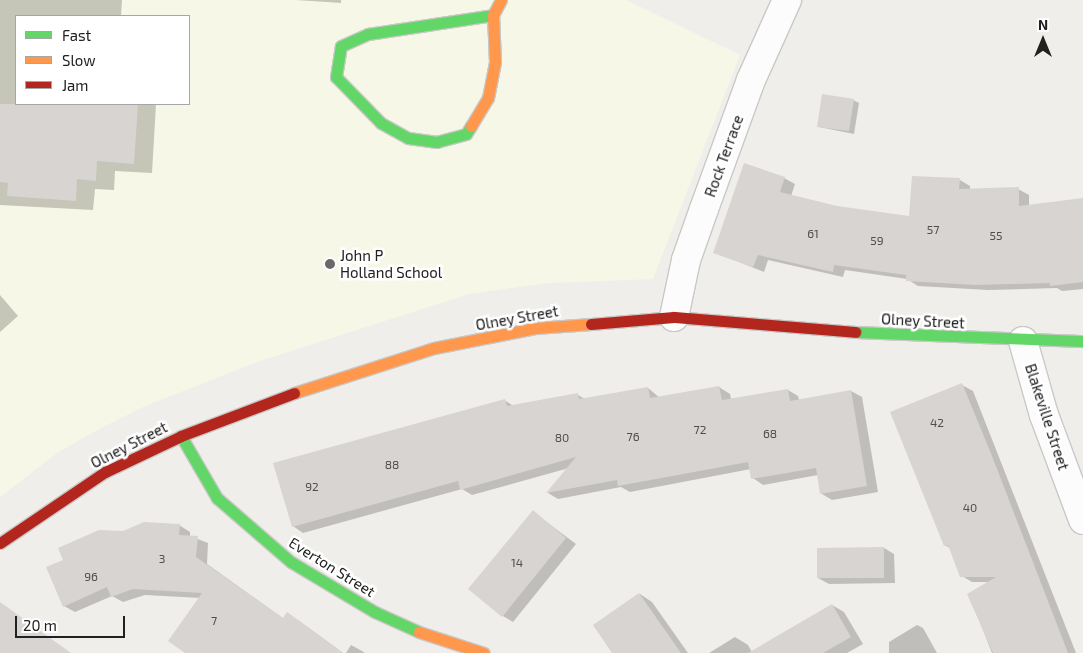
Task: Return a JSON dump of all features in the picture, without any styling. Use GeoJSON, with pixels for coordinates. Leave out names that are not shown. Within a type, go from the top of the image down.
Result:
{"type":"FeatureCollection","features":[{"type":"Feature","properties":{"kind":"street"},"geometry":{"type":"LineString","coordinates":[[493,15],[368,34],[341,46],[336,77],[381,123],[408,138],[437,142],[466,134],[488,98],[495,62],[493,15],[501,0]]}},
{"type":"Feature","properties":{"kind":"street","name":"Rock Terrace"},"geometry":{"type":"LineString","coordinates":[[674,318],[692,243],[751,80],[787,0]]}},
{"type":"Feature","properties":{"kind":"street","name":"Olney Street"},"geometry":{"type":"LineString","coordinates":[[0,543],[105,472],[181,436],[279,398],[434,348],[535,328],[674,318],[875,334],[1023,341],[1083,341]]}},
{"type":"Feature","properties":{"kind":"street","name":"Blakeville Street"},"geometry":{"type":"LineString","coordinates":[[1023,341],[1044,415],[1083,520]]}},
{"type":"Feature","properties":{"kind":"street","name":"Everton Street"},"geometry":{"type":"LineString","coordinates":[[181,436],[217,498],[291,562],[375,612],[422,634],[484,653]]}},
{"type":"Feature","properties":{"kind":"shaded area","name":"John P Holland School"},"geometry":{"type":"Polygon","coordinates":[[[0,0],[626,0],[740,55],[653,279],[548,283],[469,294],[260,361],[145,406],[57,453],[0,497],[0,0]]]}},
{"type":"Feature","properties":{"kind":"building"},"geometry":{"type":"Polygon","coordinates":[[[822,94],[854,99],[849,131],[817,127],[822,94]]]}},
{"type":"Feature","properties":{"kind":"building"},"geometry":{"type":"Polygon","coordinates":[[[0,104],[138,105],[134,164],[97,161],[96,181],[77,179],[76,201],[7,196],[8,183],[0,182],[0,104]]]}},
{"type":"Feature","properties":{"kind":"building"},"geometry":{"type":"Polygon","coordinates":[[[744,163],[785,177],[780,192],[837,206],[909,216],[912,176],[960,178],[959,189],[1019,187],[1019,206],[1083,198],[1083,282],[1050,286],[1050,283],[976,285],[906,281],[906,275],[834,265],[833,272],[758,255],[753,267],[713,253],[744,163]]]}},
{"type":"Feature","properties":{"kind":"building"},"geometry":{"type":"Polygon","coordinates":[[[962,383],[1068,653],[993,653],[967,594],[996,577],[960,577],[948,545],[944,546],[890,412],[962,383]]]}},
{"type":"Feature","properties":{"kind":"building"},"geometry":{"type":"Polygon","coordinates":[[[719,386],[722,400],[788,389],[790,401],[851,390],[867,486],[820,494],[816,468],[751,479],[748,462],[618,486],[617,480],[546,493],[576,457],[460,490],[458,481],[292,527],[273,463],[505,399],[507,406],[578,393],[579,399],[648,387],[650,398],[719,386]]]}},
{"type":"Feature","properties":{"kind":"building"},"geometry":{"type":"Polygon","coordinates":[[[533,510],[566,538],[502,617],[468,589],[533,510]]]}},
{"type":"Feature","properties":{"kind":"building"},"geometry":{"type":"Polygon","coordinates":[[[144,522],[180,524],[179,535],[198,536],[196,557],[283,618],[287,612],[343,653],[185,653],[168,641],[202,593],[133,589],[111,597],[107,587],[63,607],[46,567],[63,560],[58,548],[99,530],[123,531],[144,522]]]}},
{"type":"Feature","properties":{"kind":"building"},"geometry":{"type":"Polygon","coordinates":[[[884,547],[884,578],[817,578],[817,548],[884,547]]]}},
{"type":"Feature","properties":{"kind":"building"},"geometry":{"type":"Polygon","coordinates":[[[639,593],[681,653],[612,653],[593,625],[639,593]]]}},
{"type":"Feature","properties":{"kind":"building"},"geometry":{"type":"Polygon","coordinates":[[[0,602],[71,653],[0,653],[0,602]]]}},
{"type":"Feature","properties":{"kind":"building"},"geometry":{"type":"Polygon","coordinates":[[[832,604],[851,637],[823,653],[748,653],[832,604]]]}},
{"type":"Feature","properties":{"kind":"traffic: fast"},"geometry":{"type":"LineString","coordinates":[[471,126],[466,134],[437,142],[408,138],[381,123],[336,77],[341,46],[368,34],[493,15]]}},
{"type":"Feature","properties":{"kind":"traffic: fast"},"geometry":{"type":"LineString","coordinates":[[855,332],[1083,341]]}},
{"type":"Feature","properties":{"kind":"traffic: fast"},"geometry":{"type":"LineString","coordinates":[[181,436],[217,498],[291,562],[375,612],[419,632]]}},
{"type":"Feature","properties":{"kind":"traffic: slow"},"geometry":{"type":"LineString","coordinates":[[471,126],[488,98],[495,62],[493,15],[501,0]]}},
{"type":"Feature","properties":{"kind":"traffic: slow"},"geometry":{"type":"LineString","coordinates":[[294,393],[434,348],[535,328],[591,324]]}},
{"type":"Feature","properties":{"kind":"traffic: slow"},"geometry":{"type":"LineString","coordinates":[[419,632],[484,653]]}},
{"type":"Feature","properties":{"kind":"traffic: jam"},"geometry":{"type":"LineString","coordinates":[[591,324],[674,317],[855,332]]}},
{"type":"Feature","properties":{"kind":"traffic: jam"},"geometry":{"type":"LineString","coordinates":[[0,543],[105,472],[181,436],[294,393]]}},
{"type":"Feature","properties":{"kind":"place","name":"John P Holland School"},"geometry":{"type":"Point","coordinates":[330,264]}}]}
